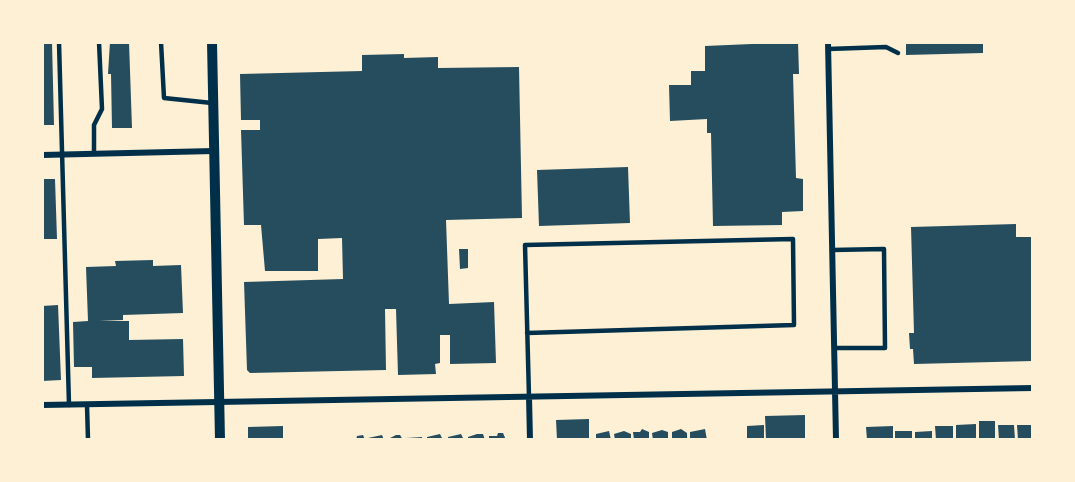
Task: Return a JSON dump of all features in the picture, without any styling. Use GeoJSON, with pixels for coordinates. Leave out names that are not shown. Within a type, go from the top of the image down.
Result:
{"type":"FeatureCollection","features":[{"type":"Feature","properties":{"kind":"street"},"geometry":{"type":"LineString","coordinates":[[212,42],[220,440]]}},
{"type":"Feature","properties":{"kind":"street"},"geometry":{"type":"LineString","coordinates":[[828,46],[836,440]]}},
{"type":"Feature","properties":{"kind":"street"},"geometry":{"type":"LineString","coordinates":[[42,154],[214,152]]}},
{"type":"Feature","properties":{"kind":"street"},"geometry":{"type":"LineString","coordinates":[[42,405],[1033,388]]}},
{"type":"Feature","properties":{"kind":"street"},"geometry":{"type":"LineString","coordinates":[[529,397],[530,440]]}},
{"type":"Feature","properties":{"kind":"lane"},"geometry":{"type":"LineString","coordinates":[[59,42],[69,405]]}},
{"type":"Feature","properties":{"kind":"lane"},"geometry":{"type":"LineString","coordinates":[[94,154],[94,125],[102,109],[99,42]]}},
{"type":"Feature","properties":{"kind":"lane"},"geometry":{"type":"LineString","coordinates":[[161,42],[164,98],[213,104]]}},
{"type":"Feature","properties":{"kind":"lane"},"geometry":{"type":"LineString","coordinates":[[828,46],[886,47],[898,53]]}},
{"type":"Feature","properties":{"kind":"lane"},"geometry":{"type":"LineString","coordinates":[[527,333],[794,326],[793,239],[525,245],[527,333],[529,397]]}},
{"type":"Feature","properties":{"kind":"lane"},"geometry":{"type":"LineString","coordinates":[[832,250],[884,249],[885,348],[834,348]]}},
{"type":"Feature","properties":{"kind":"lane"},"geometry":{"type":"LineString","coordinates":[[87,405],[88,440]]}},
{"type":"Feature","properties":{"kind":"building"},"geometry":{"type":"Polygon","coordinates":[[[42,42],[52,42],[54,125],[42,125],[42,42]]]}},
{"type":"Feature","properties":{"kind":"building"},"geometry":{"type":"Polygon","coordinates":[[[110,42],[129,42],[132,128],[112,128],[111,74],[108,74],[110,42]]]}},
{"type":"Feature","properties":{"kind":"building"},"geometry":{"type":"Polygon","coordinates":[[[798,42],[799,74],[793,74],[796,178],[803,179],[803,211],[782,212],[782,225],[713,226],[711,133],[707,133],[707,119],[670,121],[669,85],[691,85],[691,71],[705,71],[705,46],[798,42]]]}},
{"type":"Feature","properties":{"kind":"building"},"geometry":{"type":"Polygon","coordinates":[[[906,42],[983,42],[983,53],[906,55],[906,42]]]}},
{"type":"Feature","properties":{"kind":"building"},"geometry":{"type":"Polygon","coordinates":[[[404,54],[404,58],[438,57],[438,68],[519,67],[522,218],[446,220],[449,304],[494,302],[496,363],[450,364],[450,335],[440,335],[440,363],[435,364],[436,374],[398,375],[396,309],[385,309],[386,370],[250,373],[247,370],[244,282],[343,279],[342,238],[318,239],[318,271],[265,271],[261,225],[244,225],[241,130],[260,130],[260,120],[241,120],[240,74],[362,71],[362,55],[404,54]]]}},
{"type":"Feature","properties":{"kind":"building"},"geometry":{"type":"Polygon","coordinates":[[[628,167],[630,223],[539,226],[537,170],[628,167]]]}},
{"type":"Feature","properties":{"kind":"building"},"geometry":{"type":"Polygon","coordinates":[[[42,179],[55,179],[57,239],[42,239],[42,179]]]}},
{"type":"Feature","properties":{"kind":"building"},"geometry":{"type":"Polygon","coordinates":[[[1016,224],[1016,237],[1032,237],[1033,361],[914,364],[909,333],[914,333],[911,227],[1016,224]]]}},
{"type":"Feature","properties":{"kind":"building"},"geometry":{"type":"Polygon","coordinates":[[[459,249],[468,249],[468,268],[460,269],[459,249]]]}},
{"type":"Feature","properties":{"kind":"building"},"geometry":{"type":"Polygon","coordinates":[[[153,260],[153,266],[181,265],[183,313],[123,315],[123,320],[99,321],[129,321],[129,340],[183,339],[184,376],[92,378],[92,367],[74,367],[73,322],[88,321],[86,267],[116,266],[115,261],[153,260]]]}},
{"type":"Feature","properties":{"kind":"building"},"geometry":{"type":"Polygon","coordinates":[[[58,305],[61,380],[42,381],[42,306],[58,305]]]}},
{"type":"Feature","properties":{"kind":"building"},"geometry":{"type":"Polygon","coordinates":[[[805,415],[805,440],[766,440],[765,416],[805,415]]]}},
{"type":"Feature","properties":{"kind":"building"},"geometry":{"type":"Polygon","coordinates":[[[589,419],[589,440],[557,440],[556,420],[589,419]]]}},
{"type":"Feature","properties":{"kind":"building"},"geometry":{"type":"Polygon","coordinates":[[[979,421],[995,421],[995,440],[979,440],[979,421]]]}},
{"type":"Feature","properties":{"kind":"building"},"geometry":{"type":"Polygon","coordinates":[[[976,424],[976,440],[956,440],[956,425],[976,424]]]}},
{"type":"Feature","properties":{"kind":"building"},"geometry":{"type":"Polygon","coordinates":[[[764,425],[764,440],[747,440],[747,426],[764,425]]]}},
{"type":"Feature","properties":{"kind":"building"},"geometry":{"type":"Polygon","coordinates":[[[998,425],[1014,425],[1015,440],[999,440],[998,425]]]}},
{"type":"Feature","properties":{"kind":"building"},"geometry":{"type":"Polygon","coordinates":[[[1017,425],[1033,425],[1033,440],[1018,440],[1017,425]]]}},
{"type":"Feature","properties":{"kind":"building"},"geometry":{"type":"Polygon","coordinates":[[[283,426],[283,440],[248,440],[248,427],[283,426]]]}},
{"type":"Feature","properties":{"kind":"building"},"geometry":{"type":"Polygon","coordinates":[[[893,426],[893,440],[867,440],[866,427],[893,426]]]}},
{"type":"Feature","properties":{"kind":"building"},"geometry":{"type":"Polygon","coordinates":[[[935,426],[953,426],[953,440],[936,440],[935,426]]]}},
{"type":"Feature","properties":{"kind":"building"},"geometry":{"type":"Polygon","coordinates":[[[642,429],[649,432],[649,440],[634,440],[633,432],[640,432],[642,429]]]}},
{"type":"Feature","properties":{"kind":"building"},"geometry":{"type":"Polygon","coordinates":[[[681,429],[687,433],[687,440],[672,440],[672,432],[681,429]]]}},
{"type":"Feature","properties":{"kind":"building"},"geometry":{"type":"Polygon","coordinates":[[[705,429],[707,440],[690,440],[690,432],[705,429]]]}},
{"type":"Feature","properties":{"kind":"building"},"geometry":{"type":"Polygon","coordinates":[[[662,430],[668,432],[668,440],[653,440],[652,433],[662,430]]]}},
{"type":"Feature","properties":{"kind":"building"},"geometry":{"type":"Polygon","coordinates":[[[609,431],[611,440],[596,440],[596,434],[609,431]]]}},
{"type":"Feature","properties":{"kind":"building"},"geometry":{"type":"Polygon","coordinates":[[[624,431],[631,434],[631,440],[615,440],[614,434],[624,431]]]}},
{"type":"Feature","properties":{"kind":"building"},"geometry":{"type":"Polygon","coordinates":[[[895,431],[912,431],[912,440],[895,440],[895,431]]]}},
{"type":"Feature","properties":{"kind":"building"},"geometry":{"type":"Polygon","coordinates":[[[932,431],[932,440],[915,440],[915,432],[932,431]]]}},
{"type":"Feature","properties":{"kind":"building"},"geometry":{"type":"Polygon","coordinates":[[[498,433],[503,433],[506,440],[489,440],[489,436],[497,436],[498,433]]]}},
{"type":"Feature","properties":{"kind":"building"},"geometry":{"type":"Polygon","coordinates":[[[440,434],[443,440],[427,440],[427,437],[440,434]]]}},
{"type":"Feature","properties":{"kind":"building"},"geometry":{"type":"Polygon","coordinates":[[[461,434],[464,440],[448,440],[448,437],[461,434]]]}},
{"type":"Feature","properties":{"kind":"building"},"geometry":{"type":"Polygon","coordinates":[[[483,434],[485,440],[468,440],[468,437],[483,434]]]}},
{"type":"Feature","properties":{"kind":"building"},"geometry":{"type":"Polygon","coordinates":[[[363,435],[365,440],[356,440],[357,436],[363,435]]]}},
{"type":"Feature","properties":{"kind":"building"},"geometry":{"type":"Polygon","coordinates":[[[382,435],[384,440],[368,440],[368,438],[382,435]]]}},
{"type":"Feature","properties":{"kind":"building"},"geometry":{"type":"Polygon","coordinates":[[[400,435],[403,440],[386,440],[400,435]]]}},
{"type":"Feature","properties":{"kind":"building"},"geometry":{"type":"Polygon","coordinates":[[[422,437],[422,440],[406,440],[406,438],[422,437]]]}}]}
